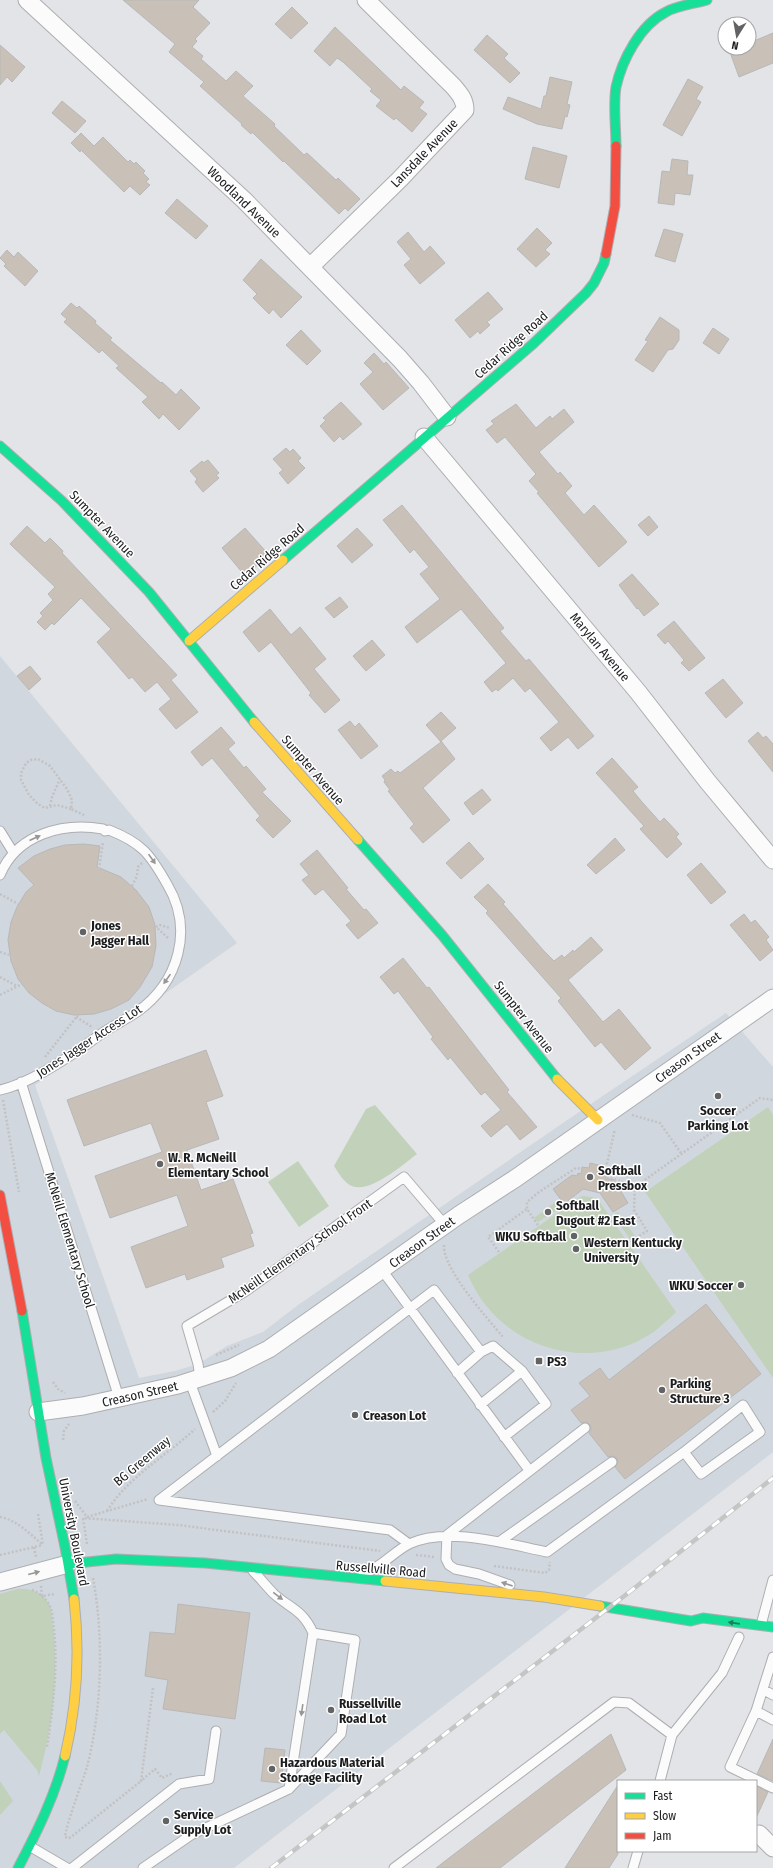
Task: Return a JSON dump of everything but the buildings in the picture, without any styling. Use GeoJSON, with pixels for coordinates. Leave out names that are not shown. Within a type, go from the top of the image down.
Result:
{"type":"FeatureCollection","features":[{"type":"Feature","properties":{"kind":"street","name":"Woodland Avenue"},"geometry":{"type":"LineString","coordinates":[[27,0],[244,200],[400,358],[447,417]]}},
{"type":"Feature","properties":{"kind":"street","name":"Lansdale Avenue"},"geometry":{"type":"LineString","coordinates":[[310,267],[396,184],[464,110],[465,103],[453,86],[366,0]]}},
{"type":"Feature","properties":{"kind":"street","name":"Cedar Ridge Road"},"geometry":{"type":"LineString","coordinates":[[189,642],[534,343],[586,293],[594,283],[604,263],[608,250],[614,206],[616,89],[618,77],[634,46],[652,23],[665,12],[707,0]]}},
{"type":"Feature","properties":{"kind":"street","name":"Marylan Avenue"},"geometry":{"type":"LineString","coordinates":[[424,437],[638,692],[708,782],[773,860]]}},
{"type":"Feature","properties":{"kind":"street","name":"Sumpter Avenue"},"geometry":{"type":"LineString","coordinates":[[0,446],[43,483],[149,592],[275,747],[442,935],[550,1072],[598,1120]]}},
{"type":"Feature","properties":{"kind":"street","name":"Creason Street"},"geometry":{"type":"LineString","coordinates":[[38,1412],[82,1406],[119,1398],[196,1376],[231,1368],[269,1348],[773,998]]}},
{"type":"Feature","properties":{"kind":"street","name":"University Boulevard"},"geometry":{"type":"LineString","coordinates":[[0,1195],[38,1412],[68,1564],[74,1601],[76,1637],[76,1686],[74,1715],[65,1760],[47,1813],[31,1847],[18,1868]]}},
{"type":"Feature","properties":{"kind":"street","name":"Russellville Road"},"geometry":{"type":"LineString","coordinates":[[68,1564],[116,1559],[146,1559],[251,1568],[349,1579],[544,1597],[690,1621],[703,1618],[773,1627]]}},
{"type":"Feature","properties":{"kind":"street"},"geometry":{"type":"LineString","coordinates":[[0,1582],[68,1564]]}},
{"type":"Feature","properties":{"kind":"street","name":"Russellville Road"},"geometry":{"type":"LineString","coordinates":[[690,1621],[701,1628]]}},
{"type":"Feature","properties":{"kind":"street"},"geometry":{"type":"LineString","coordinates":[[759,1834],[773,1848]]}},
{"type":"Feature","properties":{"kind":"lane","name":"Jones Jagger Access Lot"},"geometry":{"type":"LineString","coordinates":[[0,875],[4,865],[13,852],[27,842],[45,834],[61,829],[76,827],[103,829],[105,832],[109,830],[125,836],[138,844],[150,857],[171,890],[179,912],[182,931],[179,952],[173,972],[158,992],[138,1012],[102,1033],[84,1047],[21,1082],[1,1090]]}},
{"type":"Feature","properties":{"kind":"lane"},"geometry":{"type":"LineString","coordinates":[[0,831],[13,852]]}},
{"type":"Feature","properties":{"kind":"lane","name":"McNeill Elementary School"},"geometry":{"type":"LineString","coordinates":[[21,1082],[119,1398]]}},
{"type":"Feature","properties":{"kind":"lane","name":"McNeill Elementary School Front"},"geometry":{"type":"LineString","coordinates":[[196,1376],[186,1326],[246,1291],[404,1177],[445,1225]]}},
{"type":"Feature","properties":{"kind":"lane"},"geometry":{"type":"LineString","coordinates":[[382,1270],[529,1470]]}},
{"type":"Feature","properties":{"kind":"lane"},"geometry":{"type":"LineString","coordinates":[[409,1544],[390,1530],[160,1500],[409,1307],[434,1290],[481,1352]]}},
{"type":"Feature","properties":{"kind":"lane"},"geometry":{"type":"LineString","coordinates":[[457,1373],[481,1352],[493,1346],[522,1371],[546,1404],[504,1438]]}},
{"type":"Feature","properties":{"kind":"lane"},"geometry":{"type":"LineString","coordinates":[[480,1405],[522,1371]]}},
{"type":"Feature","properties":{"kind":"lane"},"geometry":{"type":"LineString","coordinates":[[196,1376],[217,1456]]}},
{"type":"Feature","properties":{"kind":"lane"},"geometry":{"type":"LineString","coordinates":[[349,1579],[366,1573],[378,1566],[409,1544],[427,1538],[447,1535],[499,1542],[547,1552],[684,1452],[743,1405],[760,1432],[701,1474],[684,1452]]}},
{"type":"Feature","properties":{"kind":"lane"},"geometry":{"type":"LineString","coordinates":[[544,1597],[479,1574],[455,1569],[449,1565],[446,1559],[447,1535],[585,1428]]}},
{"type":"Feature","properties":{"kind":"lane"},"geometry":{"type":"LineString","coordinates":[[499,1542],[612,1462]]}},
{"type":"Feature","properties":{"kind":"lane"},"geometry":{"type":"LineString","coordinates":[[251,1568],[275,1595],[298,1611],[308,1622],[313,1633],[289,1789]]}},
{"type":"Feature","properties":{"kind":"lane"},"geometry":{"type":"LineString","coordinates":[[761,1626],[770,1605],[773,1580]]}},
{"type":"Feature","properties":{"kind":"lane"},"geometry":{"type":"LineString","coordinates":[[143,1868],[191,1835],[289,1789],[341,1734],[355,1640],[313,1633]]}},
{"type":"Feature","properties":{"kind":"lane"},"geometry":{"type":"LineString","coordinates":[[660,1780],[672,1735],[722,1673],[739,1637]]}},
{"type":"Feature","properties":{"kind":"lane"},"geometry":{"type":"LineString","coordinates":[[757,1780],[730,1767],[756,1711],[764,1690],[773,1658]]}},
{"type":"Feature","properties":{"kind":"lane"},"geometry":{"type":"LineString","coordinates":[[764,1690],[773,1695]]}},
{"type":"Feature","properties":{"kind":"lane"},"geometry":{"type":"LineString","coordinates":[[394,1868],[614,1702],[629,1703],[672,1735]]}},
{"type":"Feature","properties":{"kind":"lane"},"geometry":{"type":"LineString","coordinates":[[756,1711],[773,1720]]}},
{"type":"Feature","properties":{"kind":"lane"},"geometry":{"type":"LineString","coordinates":[[72,1868],[179,1784],[209,1779],[216,1731]]}},
{"type":"Feature","properties":{"kind":"lane"},"geometry":{"type":"LineString","coordinates":[[757,1780],[773,1788]]}},
{"type":"Feature","properties":{"kind":"lane"},"geometry":{"type":"LineString","coordinates":[[31,1847],[66,1868]]}},
{"type":"Feature","properties":{"kind":"lane"},"geometry":{"type":"LineString","coordinates":[[633,1868],[638,1852]]}},
{"type":"Feature","properties":{"kind":"path"},"geometry":{"type":"LineString","coordinates":[[71,809],[72,800],[70,794],[50,766],[41,760],[31,760],[26,764],[22,770],[21,780],[30,795],[40,806],[61,806],[86,815]]}},
{"type":"Feature","properties":{"kind":"path"},"geometry":{"type":"LineString","coordinates":[[50,806],[52,797],[60,779]]}},
{"type":"Feature","properties":{"kind":"path"},"geometry":{"type":"LineString","coordinates":[[99,869],[105,832]]}},
{"type":"Feature","properties":{"kind":"path"},"geometry":{"type":"LineString","coordinates":[[132,886],[137,876],[138,867],[150,857]]}},
{"type":"Feature","properties":{"kind":"path"},"geometry":{"type":"LineString","coordinates":[[0,894],[18,904]]}},
{"type":"Feature","properties":{"kind":"path"},"geometry":{"type":"LineString","coordinates":[[0,952],[9,956]]}},
{"type":"Feature","properties":{"kind":"path"},"geometry":{"type":"LineString","coordinates":[[0,977],[17,987]]}},
{"type":"Feature","properties":{"kind":"path"},"geometry":{"type":"LineString","coordinates":[[0,995],[22,984]]}},
{"type":"Feature","properties":{"kind":"path"},"geometry":{"type":"LineString","coordinates":[[44,1058],[77,1016],[102,1033]]}},
{"type":"Feature","properties":{"kind":"path"},"geometry":{"type":"LineString","coordinates":[[1,1090],[20,1198]]}},
{"type":"Feature","properties":{"kind":"path"},"geometry":{"type":"LineString","coordinates":[[635,1187],[760,1098],[773,1100]]}},
{"type":"Feature","properties":{"kind":"path"},"geometry":{"type":"LineString","coordinates":[[629,1114],[660,1123],[681,1153]]}},
{"type":"Feature","properties":{"kind":"path"},"geometry":{"type":"LineString","coordinates":[[605,1172],[616,1122]]}},
{"type":"Feature","properties":{"kind":"path"},"geometry":{"type":"LineString","coordinates":[[538,1225],[527,1210],[527,1202],[539,1192],[576,1168],[582,1169]]}},
{"type":"Feature","properties":{"kind":"path"},"geometry":{"type":"LineString","coordinates":[[607,1176],[635,1187]]}},
{"type":"Feature","properties":{"kind":"path"},"geometry":{"type":"LineString","coordinates":[[629,1242],[647,1231],[634,1210],[635,1187]]}},
{"type":"Feature","properties":{"kind":"path"},"geometry":{"type":"LineString","coordinates":[[499,1252],[488,1237],[527,1210]]}},
{"type":"Feature","properties":{"kind":"path"},"geometry":{"type":"LineString","coordinates":[[444,1242],[444,1249],[448,1259],[464,1288],[504,1339]]}},
{"type":"Feature","properties":{"kind":"path"},"geometry":{"type":"LineString","coordinates":[[196,1376],[218,1354],[241,1344]]}},
{"type":"Feature","properties":{"kind":"path"},"geometry":{"type":"LineString","coordinates":[[52,1380],[58,1389],[67,1394]]}},
{"type":"Feature","properties":{"kind":"path"},"geometry":{"type":"LineString","coordinates":[[210,1414],[225,1400],[238,1381]]}},
{"type":"Feature","properties":{"kind":"path"},"geometry":{"type":"LineString","coordinates":[[63,1442],[64,1432],[73,1421]]}},
{"type":"Feature","properties":{"kind":"path","name":"BG Greenway"},"geometry":{"type":"LineString","coordinates":[[107,1511],[116,1497],[130,1482],[195,1429]]}},
{"type":"Feature","properties":{"kind":"path"},"geometry":{"type":"LineString","coordinates":[[73,1499],[87,1517],[152,1498]]}},
{"type":"Feature","properties":{"kind":"path"},"geometry":{"type":"LineString","coordinates":[[0,1517],[10,1520],[43,1545],[0,1554]]}},
{"type":"Feature","properties":{"kind":"path"},"geometry":{"type":"LineString","coordinates":[[83,1518],[178,1525],[383,1551]]}},
{"type":"Feature","properties":{"kind":"path"},"geometry":{"type":"LineString","coordinates":[[414,1555],[440,1558]]}},
{"type":"Feature","properties":{"kind":"path"},"geometry":{"type":"LineString","coordinates":[[492,1565],[545,1573],[549,1570],[551,1558]]}},
{"type":"Feature","properties":{"kind":"path"},"geometry":{"type":"LineString","coordinates":[[96,1590],[100,1692],[97,1717],[87,1766],[66,1837],[71,1837],[155,1769],[162,1778],[174,1772]]}},
{"type":"Feature","properties":{"kind":"path"},"geometry":{"type":"LineString","coordinates":[[42,1596],[49,1604],[52,1612],[56,1666],[55,1691],[47,1748]]}},
{"type":"Feature","properties":{"kind":"path"},"geometry":{"type":"LineString","coordinates":[[141,1780],[153,1688]]}},
{"type":"Feature","properties":{"kind":"shaded area","name":"Western Kentucky University"},"geometry":{"type":"Polygon","coordinates":[[[0,656],[237,943],[35,1085],[139,1378],[175,1371],[198,1364],[227,1346],[263,1332],[298,1305],[726,1013],[773,1067],[773,1452],[234,1868],[0,1868],[0,656]]]}},
{"type":"Feature","properties":{"kind":"green space"},"geometry":{"type":"Polygon","coordinates":[[[375,1105],[417,1154],[383,1179],[363,1187],[355,1187],[345,1181],[334,1166],[366,1109],[375,1105]]]}},
{"type":"Feature","properties":{"kind":"green space","name":"WKU Soccer"},"geometry":{"type":"Polygon","coordinates":[[[768,1107],[773,1115],[773,1378],[645,1192],[768,1107]]]}},
{"type":"Feature","properties":{"kind":"green space"},"geometry":{"type":"Polygon","coordinates":[[[298,1161],[329,1206],[299,1227],[268,1182],[298,1161]]]}},
{"type":"Feature","properties":{"kind":"green space","name":"WKU Softball"},"geometry":{"type":"Polygon","coordinates":[[[582,1196],[597,1198],[676,1312],[649,1335],[629,1345],[605,1351],[581,1353],[557,1350],[535,1343],[514,1331],[495,1316],[480,1297],[468,1275],[582,1196]]]}},
{"type":"Feature","properties":{"kind":"green space","name":"Softball Dugout #2 East"},"geometry":{"type":"Polygon","coordinates":[[[557,1201],[561,1207],[538,1222],[534,1218],[557,1201]]]}},
{"type":"Feature","properties":{"kind":"green space"},"geometry":{"type":"Polygon","coordinates":[[[618,1212],[635,1236],[630,1239],[613,1215],[618,1212]]]}},
{"type":"Feature","properties":{"kind":"green space"},"geometry":{"type":"Polygon","coordinates":[[[17,1589],[31,1590],[43,1596],[49,1604],[52,1616],[55,1647],[55,1684],[48,1740],[39,1776],[37,1770],[4,1730],[0,1734],[0,1594],[17,1589]]]}},
{"type":"Feature","properties":{"kind":"green space"},"geometry":{"type":"Polygon","coordinates":[[[0,1781],[13,1801],[0,1815],[0,1781]]]}},
{"type":"Feature","properties":{"kind":"railway"},"geometry":{"type":"LineString","coordinates":[[271,1868],[632,1590],[773,1478]]}},
{"type":"Feature","properties":{"kind":"traffic: fast"},"geometry":{"type":"LineString","coordinates":[[616,146],[616,87],[623,66],[640,34],[648,25],[666,12],[681,6],[707,0]]}},
{"type":"Feature","properties":{"kind":"traffic: fast"},"geometry":{"type":"LineString","coordinates":[[283,560],[534,343],[586,293],[594,283],[604,263],[606,254]]}},
{"type":"Feature","properties":{"kind":"traffic: fast"},"geometry":{"type":"LineString","coordinates":[[0,446],[62,501],[149,592],[254,722]]}},
{"type":"Feature","properties":{"kind":"traffic: fast"},"geometry":{"type":"LineString","coordinates":[[358,840],[442,935],[557,1079]]}},
{"type":"Feature","properties":{"kind":"traffic: fast"},"geometry":{"type":"LineString","coordinates":[[22,1311],[46,1458],[65,1547],[74,1599]]}},
{"type":"Feature","properties":{"kind":"traffic: fast"},"geometry":{"type":"LineString","coordinates":[[68,1564],[116,1559],[205,1563],[385,1581]]}},
{"type":"Feature","properties":{"kind":"traffic: fast"},"geometry":{"type":"LineString","coordinates":[[600,1606],[691,1621],[703,1618],[773,1627]]}},
{"type":"Feature","properties":{"kind":"traffic: fast"},"geometry":{"type":"LineString","coordinates":[[18,1868],[51,1800],[65,1756]]}},
{"type":"Feature","properties":{"kind":"traffic: slow"},"geometry":{"type":"LineString","coordinates":[[189,641],[283,560]]}},
{"type":"Feature","properties":{"kind":"traffic: slow"},"geometry":{"type":"LineString","coordinates":[[254,722],[358,840]]}},
{"type":"Feature","properties":{"kind":"traffic: slow"},"geometry":{"type":"LineString","coordinates":[[557,1079],[598,1120]]}},
{"type":"Feature","properties":{"kind":"traffic: slow"},"geometry":{"type":"LineString","coordinates":[[385,1581],[544,1597],[600,1606]]}},
{"type":"Feature","properties":{"kind":"traffic: slow"},"geometry":{"type":"LineString","coordinates":[[65,1756],[75,1698],[77,1638],[74,1599]]}},
{"type":"Feature","properties":{"kind":"traffic: jam"},"geometry":{"type":"LineString","coordinates":[[606,254],[615,206],[616,146]]}},
{"type":"Feature","properties":{"kind":"traffic: jam"},"geometry":{"type":"LineString","coordinates":[[0,1195],[22,1311]]}},
{"type":"Feature","properties":{"kind":"place","name":"Jones Jagger Hall"},"geometry":{"type":"Point","coordinates":[83,932]}},
{"type":"Feature","properties":{"kind":"place","name":"Soccer Parking Lot"},"geometry":{"type":"Point","coordinates":[718,1096]}},
{"type":"Feature","properties":{"kind":"place","name":"W. R. McNeill Elementary School"},"geometry":{"type":"Point","coordinates":[160,1164]}},
{"type":"Feature","properties":{"kind":"place","name":"Softball Pressbox"},"geometry":{"type":"Point","coordinates":[590,1177]}},
{"type":"Feature","properties":{"kind":"place","name":"Softball Dugout #2 East"},"geometry":{"type":"Point","coordinates":[548,1212]}},
{"type":"Feature","properties":{"kind":"place","name":"WKU Softball"},"geometry":{"type":"Point","coordinates":[574,1236]}},
{"type":"Feature","properties":{"kind":"place","name":"Western Kentucky University"},"geometry":{"type":"Point","coordinates":[576,1249]}},
{"type":"Feature","properties":{"kind":"place","name":"WKU Soccer"},"geometry":{"type":"Point","coordinates":[741,1285]}},
{"type":"Feature","properties":{"kind":"place","name":"PS3"},"geometry":{"type":"Point","coordinates":[539,1361]}},
{"type":"Feature","properties":{"kind":"place","name":"Parking Structure 3"},"geometry":{"type":"Point","coordinates":[662,1390]}},
{"type":"Feature","properties":{"kind":"place","name":"Creason Lot"},"geometry":{"type":"Point","coordinates":[355,1415]}},
{"type":"Feature","properties":{"kind":"place","name":"Russellville Road Lot"},"geometry":{"type":"Point","coordinates":[331,1710]}},
{"type":"Feature","properties":{"kind":"place","name":"Hazardous Material Storage Facility"},"geometry":{"type":"Point","coordinates":[272,1769]}},
{"type":"Feature","properties":{"kind":"place","name":"Service Supply Lot"},"geometry":{"type":"Point","coordinates":[166,1821]}}]}
